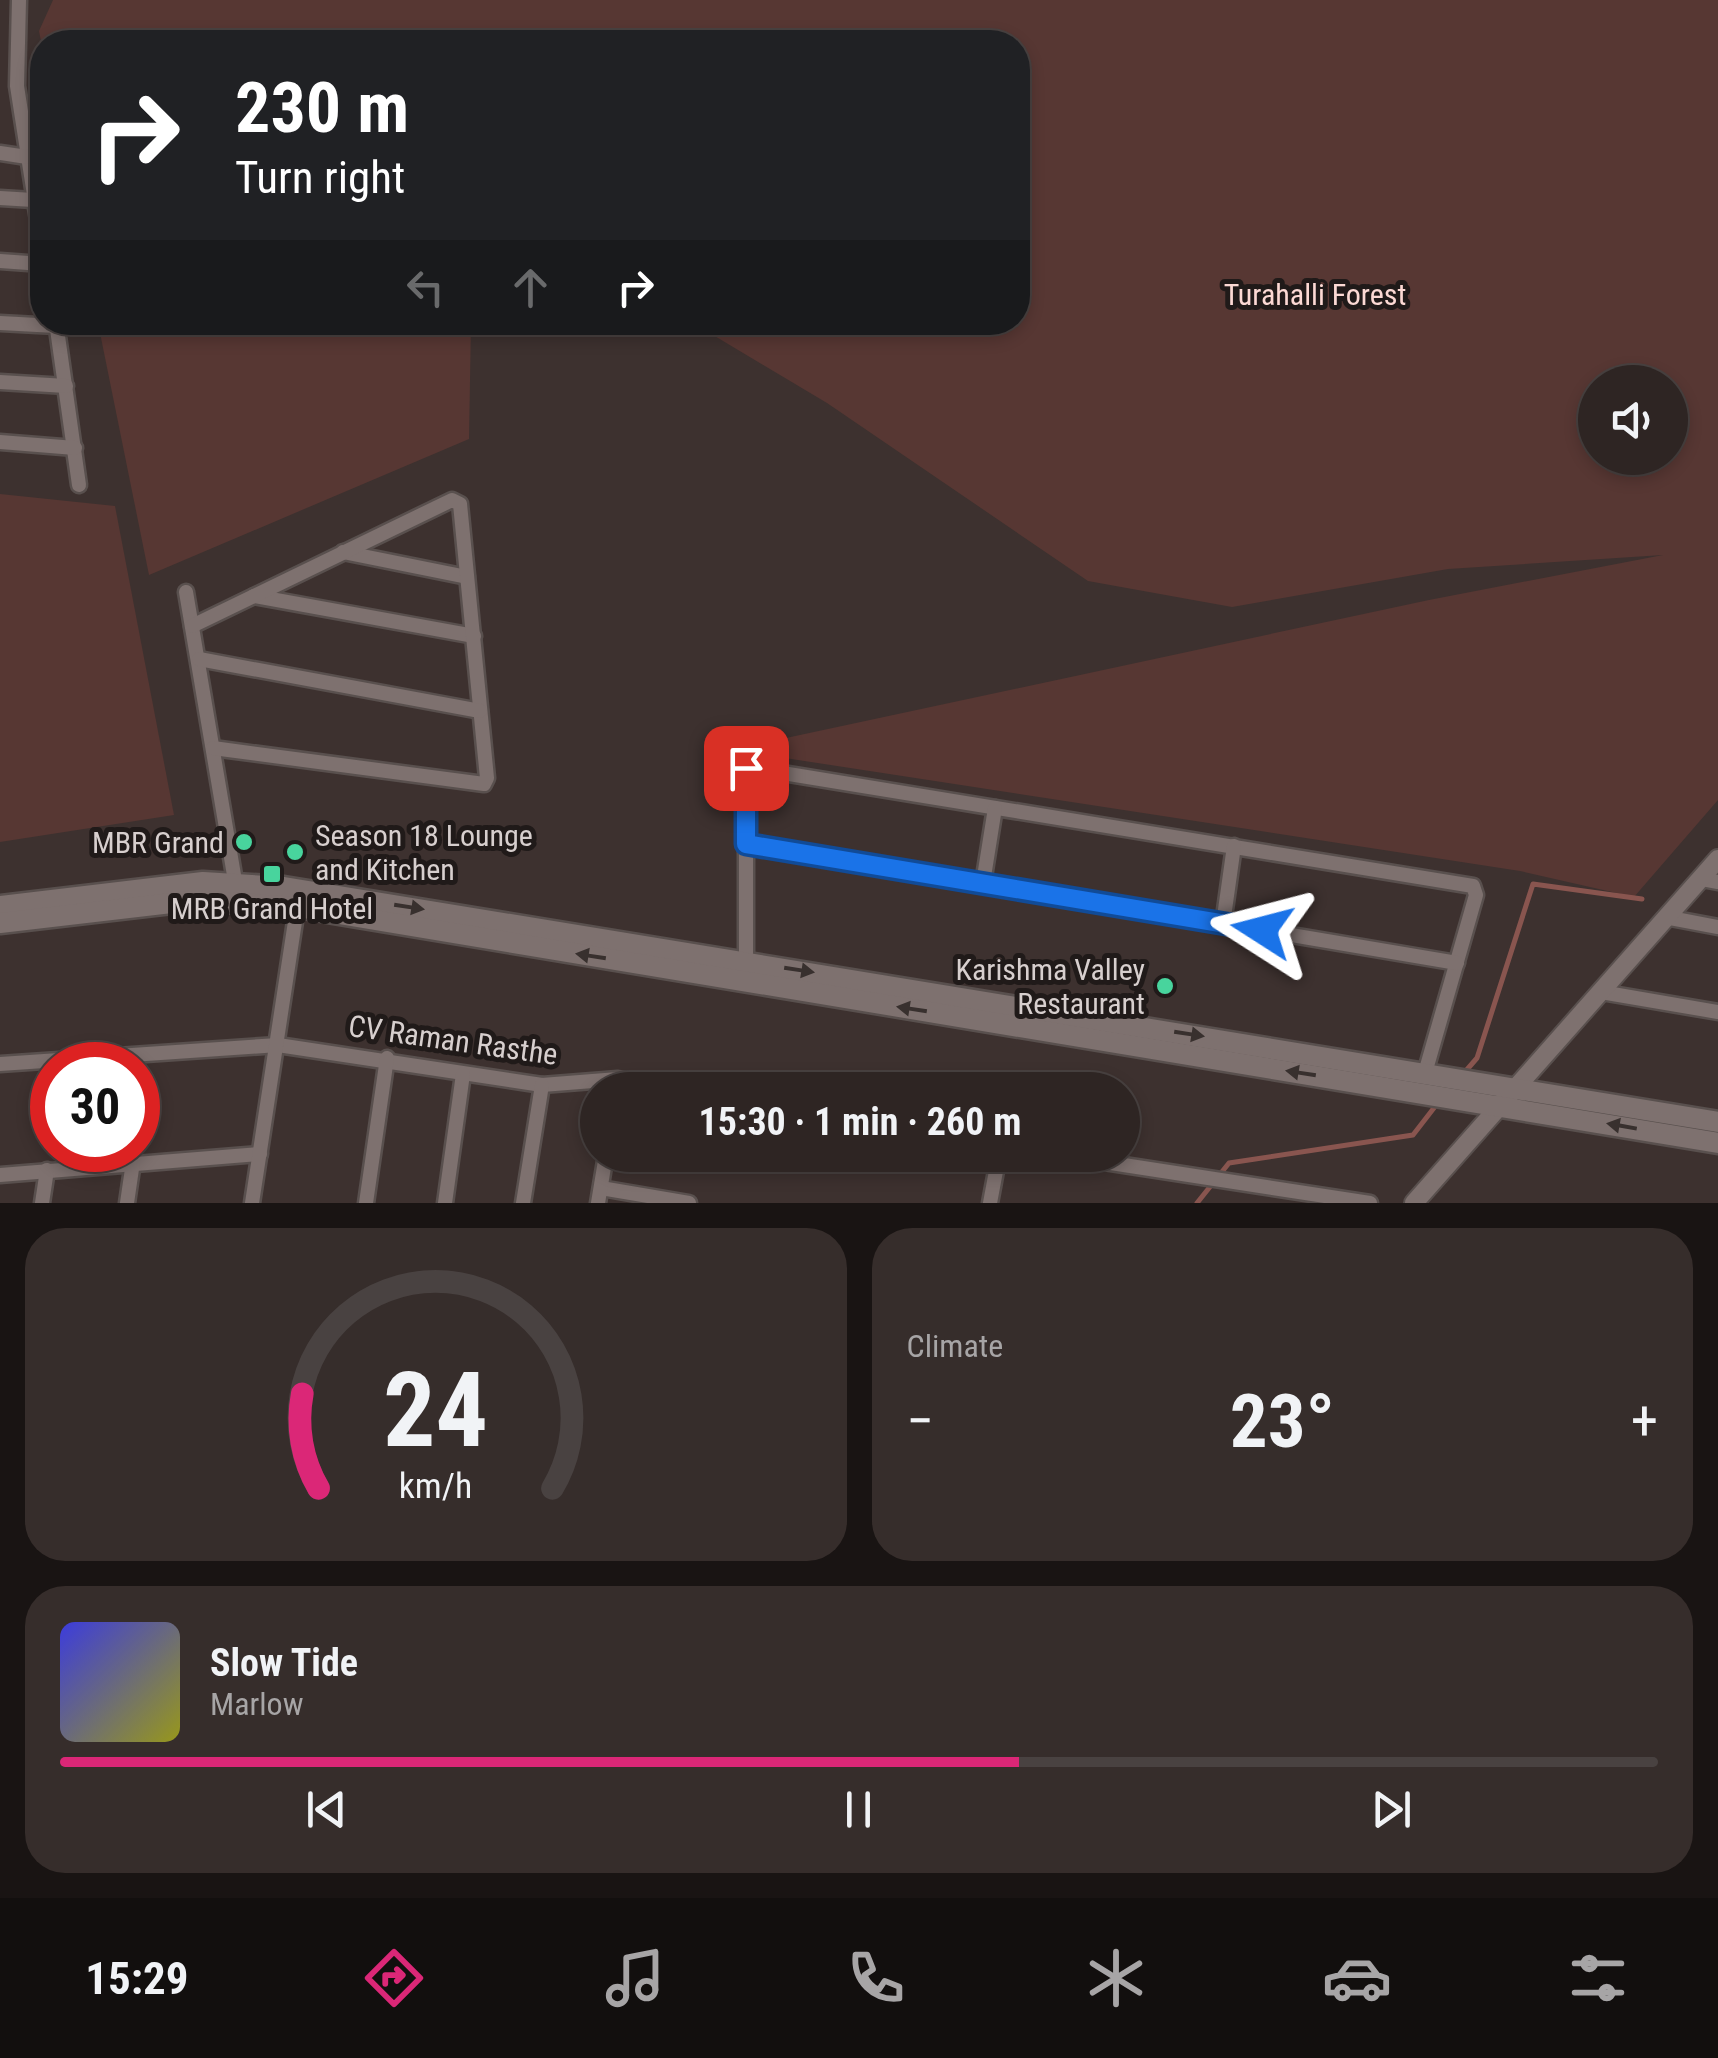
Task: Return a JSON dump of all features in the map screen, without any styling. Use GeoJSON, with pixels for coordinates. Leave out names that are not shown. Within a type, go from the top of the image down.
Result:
{"type":"FeatureCollection","features":[{"type":"Feature","properties":{"kind":"main road"},"geometry":{"type":"LineString","coordinates":[[0,906],[235,882],[298,898],[746,971],[1426,1073],[1718,1122]]}},
{"type":"Feature","properties":{"kind":"main road"},"geometry":{"type":"LineString","coordinates":[[0,923],[197,900],[298,898]]}},
{"type":"Feature","properties":{"kind":"main road"},"geometry":{"type":"LineString","coordinates":[[746,971],[1718,1143]]}},
{"type":"Feature","properties":{"kind":"street"},"geometry":{"type":"LineString","coordinates":[[18,0],[17,86],[30,175]]}},
{"type":"Feature","properties":{"kind":"street"},"geometry":{"type":"LineString","coordinates":[[0,84],[17,86]]}},
{"type":"Feature","properties":{"kind":"street"},"geometry":{"type":"LineString","coordinates":[[0,153],[27,157]]}},
{"type":"Feature","properties":{"kind":"street"},"geometry":{"type":"LineString","coordinates":[[0,198],[30,200]]}},
{"type":"Feature","properties":{"kind":"street"},"geometry":{"type":"LineString","coordinates":[[0,261],[30,263]]}},
{"type":"Feature","properties":{"kind":"street"},"geometry":{"type":"LineString","coordinates":[[0,323],[30,324]]}},
{"type":"Feature","properties":{"kind":"street"},"geometry":{"type":"LineString","coordinates":[[58,335],[79,485]]}},
{"type":"Feature","properties":{"kind":"street"},"geometry":{"type":"LineString","coordinates":[[0,382],[66,386]]}},
{"type":"Feature","properties":{"kind":"street"},"geometry":{"type":"LineString","coordinates":[[0,442],[75,448]]}},
{"type":"Feature","properties":{"kind":"street"},"geometry":{"type":"LineString","coordinates":[[192,626],[455,500],[460,504],[488,778],[482,785],[213,748]]}},
{"type":"Feature","properties":{"kind":"street"},"geometry":{"type":"LineString","coordinates":[[343,552],[467,577]]}},
{"type":"Feature","properties":{"kind":"street"},"geometry":{"type":"LineString","coordinates":[[186,592],[235,882]]}},
{"type":"Feature","properties":{"kind":"street"},"geometry":{"type":"LineString","coordinates":[[252,596],[474,636]]}},
{"type":"Feature","properties":{"kind":"street"},"geometry":{"type":"LineString","coordinates":[[199,660],[480,712]]}},
{"type":"Feature","properties":{"kind":"street"},"geometry":{"type":"LineString","coordinates":[[746,746],[746,971]]}},
{"type":"Feature","properties":{"kind":"street"},"geometry":{"type":"LineString","coordinates":[[746,768],[1473,886],[1476,894],[1426,1073]]}},
{"type":"Feature","properties":{"kind":"street"},"geometry":{"type":"LineString","coordinates":[[984,883],[995,808]]}},
{"type":"Feature","properties":{"kind":"street"},"geometry":{"type":"LineString","coordinates":[[746,844],[1457,963]]}},
{"type":"Feature","properties":{"kind":"street"},"geometry":{"type":"LineString","coordinates":[[1223,924],[1234,846]]}},
{"type":"Feature","properties":{"kind":"street"},"geometry":{"type":"LineString","coordinates":[[1414,1203],[1665,918],[1710,880],[1718,860]]}},
{"type":"Feature","properties":{"kind":"street"},"geometry":{"type":"LineString","coordinates":[[252,1203],[298,898]]}},
{"type":"Feature","properties":{"kind":"street"},"geometry":{"type":"LineString","coordinates":[[1665,918],[1718,927]]}},
{"type":"Feature","properties":{"kind":"street"},"geometry":{"type":"LineString","coordinates":[[1601,992],[1718,1012]]}},
{"type":"Feature","properties":{"kind":"street","name":"CV Raman Rasthe"},"geometry":{"type":"LineString","coordinates":[[0,1064],[278,1045],[387,1058],[542,1085],[580,1085]]}},
{"type":"Feature","properties":{"kind":"street"},"geometry":{"type":"LineString","coordinates":[[366,1203],[387,1058]]}},
{"type":"Feature","properties":{"kind":"street"},"geometry":{"type":"LineString","coordinates":[[445,1203],[464,1074]]}},
{"type":"Feature","properties":{"kind":"street"},"geometry":{"type":"LineString","coordinates":[[523,1203],[542,1085]]}},
{"type":"Feature","properties":{"kind":"street"},"geometry":{"type":"LineString","coordinates":[[160,1160],[260,1154]]}},
{"type":"Feature","properties":{"kind":"street"},"geometry":{"type":"LineString","coordinates":[[1140,1167],[1370,1203]]}},
{"type":"Feature","properties":{"kind":"street"},"geometry":{"type":"LineString","coordinates":[[0,1175],[30,1172]]}},
{"type":"Feature","properties":{"kind":"street"},"geometry":{"type":"LineString","coordinates":[[42,1203],[47,1172]]}},
{"type":"Feature","properties":{"kind":"street"},"geometry":{"type":"LineString","coordinates":[[127,1203],[132,1172]]}},
{"type":"Feature","properties":{"kind":"street"},"geometry":{"type":"LineString","coordinates":[[990,1203],[996,1172]]}},
{"type":"Feature","properties":{"kind":"street"},"geometry":{"type":"LineString","coordinates":[[1253,1203],[1264,1186]]}},
{"type":"Feature","properties":{"kind":"street"},"geometry":{"type":"LineString","coordinates":[[600,1196],[690,1203]]}},
{"type":"Feature","properties":{"kind":"green space","name":"Turahalli Forest"},"geometry":{"type":"Polygon","coordinates":[[[53,0],[1718,0],[1718,800],[1634,897],[1520,871],[772,756],[772,741],[1429,600],[1663,555],[1448,569],[1232,607],[1088,581],[827,403],[713,335],[1030,335],[1030,30],[39,30],[53,0]]]}},
{"type":"Feature","properties":{"kind":"green space"},"geometry":{"type":"Polygon","coordinates":[[[100,335],[471,335],[469,439],[149,575],[100,335]]]}},
{"type":"Feature","properties":{"kind":"green space"},"geometry":{"type":"Polygon","coordinates":[[[0,494],[115,506],[174,815],[0,842],[0,494]]]}},
{"type":"Feature","properties":{"kind":"waterway"},"geometry":{"type":"LineString","coordinates":[[1464,1073],[1477,1058],[1533,884],[1642,899]]}},
{"type":"Feature","properties":{"kind":"waterway"},"geometry":{"type":"LineString","coordinates":[[1197,1203],[1229,1163],[1413,1135],[1437,1104]]}},
{"type":"Feature","properties":{"kind":"place","name":"MBR Grand"},"geometry":{"type":"Point","coordinates":[244,842]}},
{"type":"Feature","properties":{"kind":"place","name":"Season 18 Lounge and Kitchen"},"geometry":{"type":"Point","coordinates":[295,852]}},
{"type":"Feature","properties":{"kind":"place","name":"MRB Grand Hotel"},"geometry":{"type":"Point","coordinates":[272,874]}},
{"type":"Feature","properties":{"kind":"place","name":"Karishma Valley Restaurant"},"geometry":{"type":"Point","coordinates":[1165,986]}},
{"type":"Feature","properties":{"kind":"route"},"geometry":{"type":"LineString","coordinates":[[746,768],[746,844],[1262,930]]}}]}
